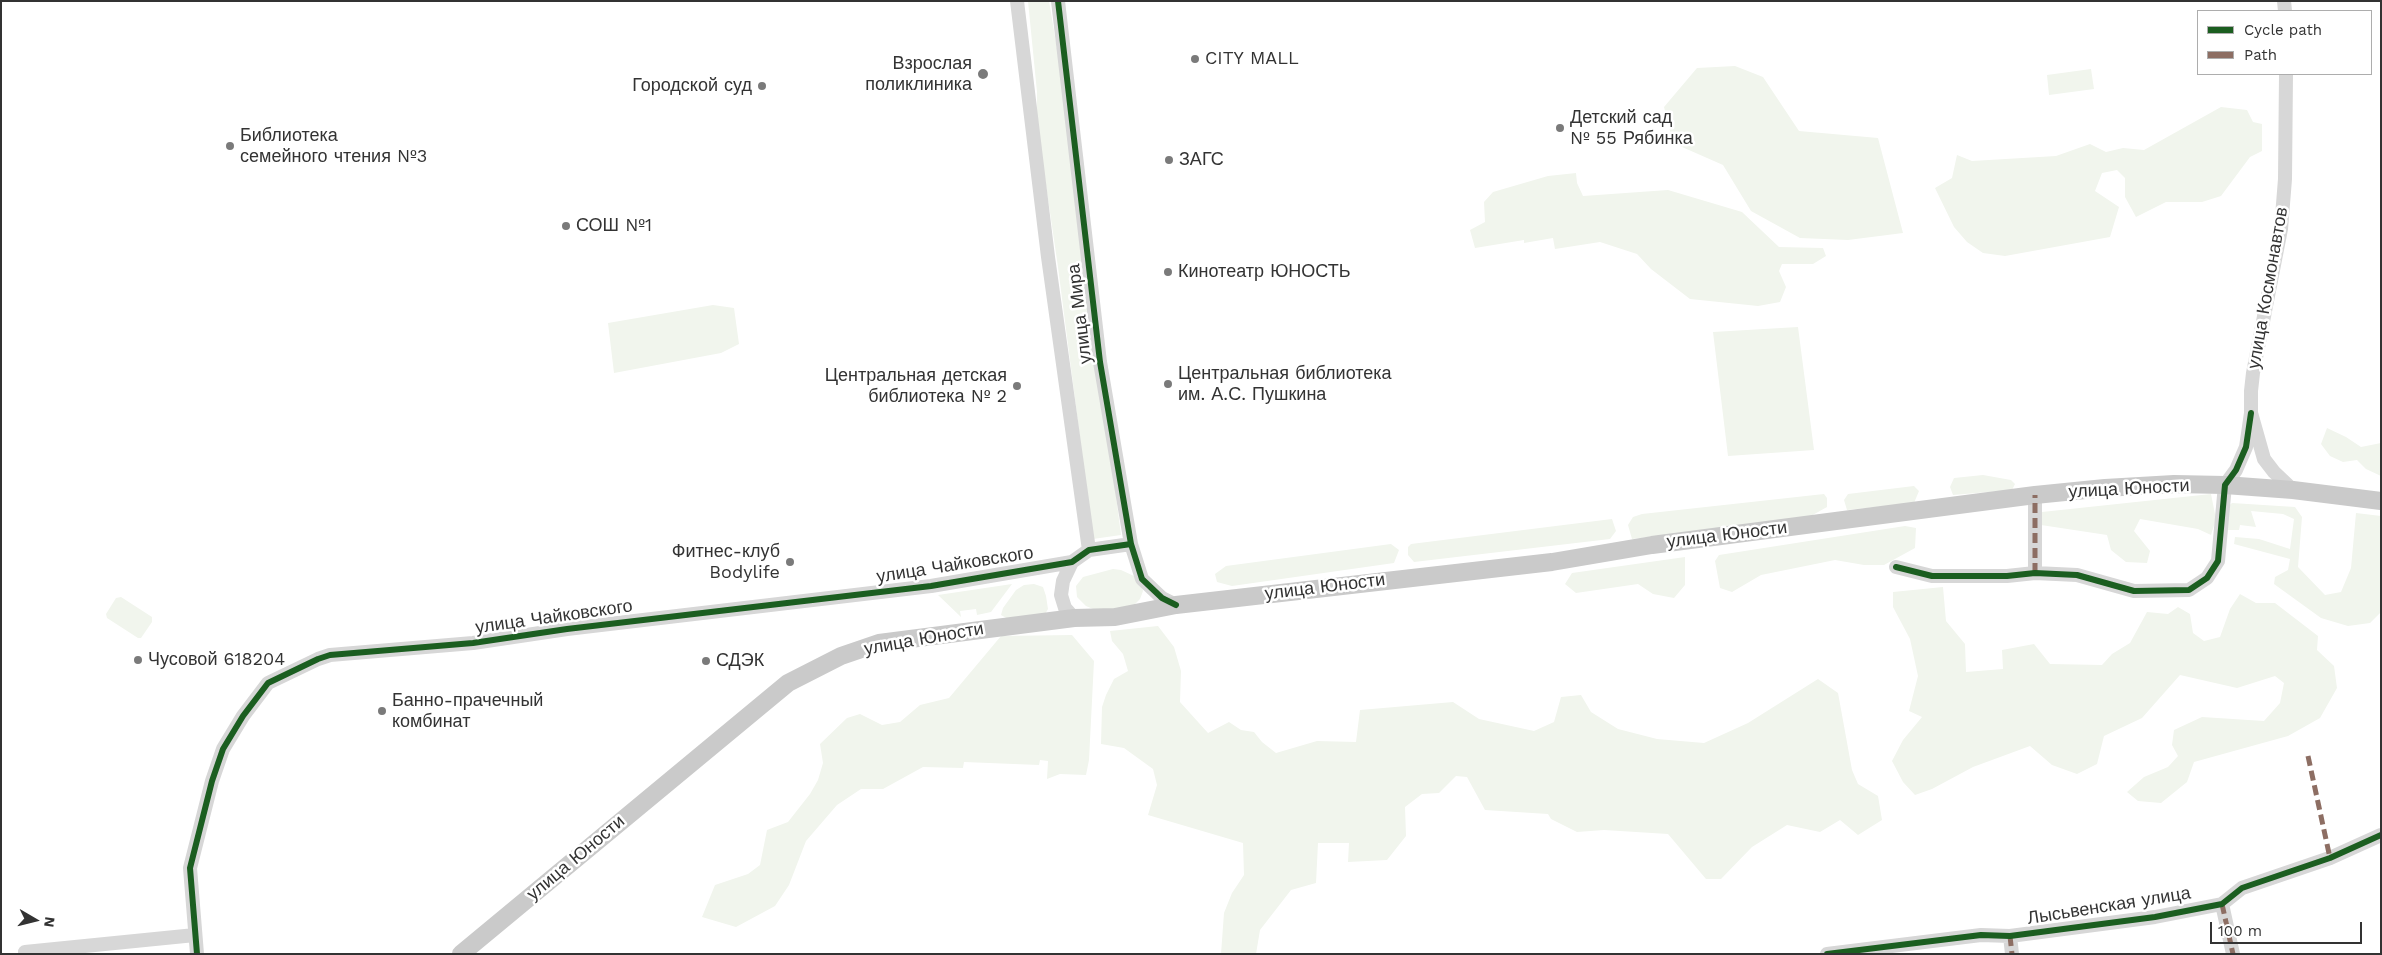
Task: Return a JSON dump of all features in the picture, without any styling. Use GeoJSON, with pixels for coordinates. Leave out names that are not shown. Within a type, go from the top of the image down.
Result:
{"type":"FeatureCollection","features":[{"type":"Feature","properties":{"kind":"main road","name":"улица Юности"},"geometry":{"type":"LineString","coordinates":[[461,954],[788,684],[841,656],[879,643],[1074,618],[1115,617],[1176,605],[1552,562],[1652,545],[2035,495],[2174,484],[2225,485],[2293,490],[2381,500]]}},
{"type":"Feature","properties":{"kind":"street","name":"улица Мира"},"geometry":{"type":"LineString","coordinates":[[1017,1],[1049,264],[1089,550]]}},
{"type":"Feature","properties":{"kind":"street","name":"улица Мира"},"geometry":{"type":"LineString","coordinates":[[1058,1],[1100,362],[1131,544],[1142,579],[1162,598],[1176,605]]}},
{"type":"Feature","properties":{"kind":"street","name":"улица Космонавтов"},"geometry":{"type":"LineString","coordinates":[[2286,75],[2285,179],[2281,229],[2253,372],[2251,413],[2264,459],[2274,472],[2293,490]]}},
{"type":"Feature","properties":{"kind":"street"},"geometry":{"type":"LineString","coordinates":[[1896,567],[1932,576],[2007,576],[2035,573],[2077,575],[2134,591],[2189,590],[2207,578],[2218,561],[2225,485],[2236,470],[2246,447],[2251,413]]}},
{"type":"Feature","properties":{"kind":"street"},"geometry":{"type":"LineString","coordinates":[[2035,495],[2035,573]]}},
{"type":"Feature","properties":{"kind":"street","name":"улица Чайковского"},"geometry":{"type":"LineString","coordinates":[[198,954],[190,868],[212,781],[224,749],[243,716],[268,683],[318,659],[330,655],[473,643],[567,629],[931,586],[1072,562],[1089,550],[1131,544]]}},
{"type":"Feature","properties":{"kind":"street"},"geometry":{"type":"LineString","coordinates":[[1072,562],[1063,581],[1060,595],[1065,608],[1074,618]]}},
{"type":"Feature","properties":{"kind":"street","name":"Лысьвенская улица"},"geometry":{"type":"LineString","coordinates":[[1827,954],[1981,935],[2010,936],[2155,917],[2222,904],[2242,888],[2330,858],[2381,835]]}},
{"type":"Feature","properties":{"kind":"street"},"geometry":{"type":"LineString","coordinates":[[2222,904],[2233,954]]}},
{"type":"Feature","properties":{"kind":"street"},"geometry":{"type":"LineString","coordinates":[[25,952],[195,935]]}},
{"type":"Feature","properties":{"kind":"street"},"geometry":{"type":"LineString","coordinates":[[2010,936],[2012,954]]}},
{"type":"Feature","properties":{"kind":"shaded area"},"geometry":{"type":"Polygon","coordinates":[[[1028,1],[1049,1],[1064,91],[1121,535],[1093,539],[1058,267],[1037,124],[1037,92],[1028,1]]]}},
{"type":"Feature","properties":{"kind":"shaded area"},"geometry":{"type":"Polygon","coordinates":[[[1735,66],[1763,77],[1799,131],[1878,138],[1903,233],[1848,240],[1800,238],[1751,211],[1723,165],[1673,143],[1664,107],[1697,68],[1735,66]]]}},
{"type":"Feature","properties":{"kind":"shaded area"},"geometry":{"type":"Polygon","coordinates":[[[2091,69],[2094,89],[2049,95],[2047,75],[2091,69]]]}},
{"type":"Feature","properties":{"kind":"shaded area"},"geometry":{"type":"Polygon","coordinates":[[[2221,107],[2247,110],[2253,122],[2262,124],[2262,151],[2250,157],[2221,196],[2202,202],[2166,202],[2136,217],[2125,197],[2125,178],[2117,170],[2102,173],[2095,191],[2119,207],[2110,237],[2005,256],[1983,253],[1967,242],[1954,227],[1935,188],[1952,178],[1957,155],[1972,161],[2056,156],[2090,144],[2106,152],[2123,148],[2144,150],[2221,107]]]}},
{"type":"Feature","properties":{"kind":"shaded area"},"geometry":{"type":"Polygon","coordinates":[[[1576,173],[1577,183],[1583,196],[1668,190],[1742,212],[1779,247],[1823,248],[1826,256],[1813,264],[1782,264],[1779,271],[1786,287],[1780,302],[1758,306],[1690,299],[1651,269],[1637,254],[1600,242],[1555,249],[1553,238],[1524,243],[1524,240],[1475,248],[1470,230],[1485,222],[1484,202],[1493,192],[1548,176],[1576,173]]]}},
{"type":"Feature","properties":{"kind":"shaded area"},"geometry":{"type":"Polygon","coordinates":[[[713,305],[734,308],[739,344],[721,353],[614,373],[608,323],[713,305]]]}},
{"type":"Feature","properties":{"kind":"shaded area"},"geometry":{"type":"Polygon","coordinates":[[[1798,327],[1814,450],[1728,456],[1713,332],[1798,327]]]}},
{"type":"Feature","properties":{"kind":"shaded area"},"geometry":{"type":"Polygon","coordinates":[[[2327,428],[2361,447],[2381,443],[2381,476],[2366,469],[2357,460],[2343,462],[2330,456],[2321,444],[2327,428]]]}},
{"type":"Feature","properties":{"kind":"shaded area"},"geometry":{"type":"Polygon","coordinates":[[[1983,475],[2011,480],[2015,484],[2012,490],[1953,495],[1950,487],[1954,478],[1983,475]]]}},
{"type":"Feature","properties":{"kind":"shaded area"},"geometry":{"type":"Polygon","coordinates":[[[1914,486],[1919,491],[1914,503],[1847,510],[1844,500],[1848,494],[1914,486]]]}},
{"type":"Feature","properties":{"kind":"shaded area"},"geometry":{"type":"Polygon","coordinates":[[[1824,494],[1827,498],[1827,507],[1809,517],[1632,539],[1628,525],[1633,517],[1642,514],[1824,494]]]}},
{"type":"Feature","properties":{"kind":"shaded area"},"geometry":{"type":"Polygon","coordinates":[[[2211,494],[2216,519],[2211,535],[2198,529],[2140,519],[2134,531],[2150,551],[2147,563],[2126,562],[2111,550],[2107,535],[2041,525],[2042,512],[2211,494]]]}},
{"type":"Feature","properties":{"kind":"shaded area"},"geometry":{"type":"Polygon","coordinates":[[[2232,503],[2295,507],[2302,517],[2298,567],[2325,595],[2341,592],[2351,568],[2356,513],[2381,516],[2381,612],[2370,623],[2348,626],[2321,618],[2274,584],[2275,577],[2288,570],[2290,559],[2234,544],[2235,537],[2259,539],[2290,549],[2294,519],[2283,514],[2251,511],[2256,527],[2240,525],[2239,530],[2226,530],[2225,509],[2232,503]]]}},
{"type":"Feature","properties":{"kind":"shaded area"},"geometry":{"type":"Polygon","coordinates":[[[1612,519],[1616,531],[1610,539],[1414,562],[1408,555],[1408,547],[1411,544],[1612,519]]]}},
{"type":"Feature","properties":{"kind":"shaded area"},"geometry":{"type":"Polygon","coordinates":[[[1905,526],[1916,528],[1915,548],[1884,565],[1864,565],[1835,560],[1761,575],[1732,592],[1720,588],[1715,561],[1719,555],[1905,526]]]}},
{"type":"Feature","properties":{"kind":"shaded area"},"geometry":{"type":"Polygon","coordinates":[[[1391,544],[1399,550],[1394,563],[1232,586],[1217,582],[1215,574],[1226,566],[1391,544]]]}},
{"type":"Feature","properties":{"kind":"shaded area"},"geometry":{"type":"Polygon","coordinates":[[[1685,557],[1685,585],[1674,598],[1653,594],[1638,584],[1576,593],[1565,584],[1572,573],[1685,557]]]}},
{"type":"Feature","properties":{"kind":"shaded area"},"geometry":{"type":"Polygon","coordinates":[[[1113,569],[1121,570],[1134,576],[1141,584],[1143,591],[1140,599],[1131,608],[1100,612],[1086,606],[1077,597],[1076,586],[1083,577],[1113,569]]]}},
{"type":"Feature","properties":{"kind":"shaded area"},"geometry":{"type":"Polygon","coordinates":[[[1012,584],[991,612],[977,615],[976,609],[960,611],[961,617],[938,595],[1012,584]]]}},
{"type":"Feature","properties":{"kind":"shaded area"},"geometry":{"type":"Polygon","coordinates":[[[1034,584],[1043,587],[1046,596],[1048,609],[1044,616],[1008,619],[1001,615],[1003,608],[1016,590],[1024,585],[1034,584]]]}},
{"type":"Feature","properties":{"kind":"shaded area"},"geometry":{"type":"Polygon","coordinates":[[[1943,587],[1946,621],[1965,644],[1966,672],[2003,669],[2002,650],[2034,644],[2050,664],[2102,665],[2112,654],[2130,643],[2147,612],[2168,614],[2178,607],[2190,614],[2193,633],[2204,641],[2220,637],[2230,609],[2240,594],[2256,603],[2275,603],[2318,636],[2317,650],[2334,666],[2337,688],[2320,718],[2288,736],[2194,762],[2187,782],[2161,803],[2138,801],[2127,792],[2144,777],[2168,767],[2178,756],[2172,745],[2174,730],[2202,717],[2264,721],[2280,703],[2284,683],[2275,676],[2237,688],[2180,675],[2142,718],[2104,736],[2097,764],[2077,774],[2052,765],[2030,746],[1973,767],[1932,789],[1915,795],[1903,782],[1892,761],[1903,740],[1922,717],[1909,711],[1918,676],[1910,639],[1893,607],[1893,592],[1943,587]]]}},
{"type":"Feature","properties":{"kind":"shaded area"},"geometry":{"type":"Polygon","coordinates":[[[121,597],[152,617],[152,622],[141,638],[138,638],[107,618],[106,614],[116,598],[121,597]]]}},
{"type":"Feature","properties":{"kind":"shaded area"},"geometry":{"type":"Polygon","coordinates":[[[1158,626],[1174,647],[1181,671],[1180,702],[1208,733],[1229,722],[1241,730],[1254,732],[1262,742],[1276,753],[1317,741],[1356,742],[1360,710],[1453,702],[1479,719],[1534,731],[1554,722],[1561,697],[1581,695],[1591,712],[1618,729],[1657,739],[1704,743],[1748,723],[1818,679],[1838,693],[1852,770],[1858,784],[1878,796],[1882,820],[1858,835],[1840,820],[1820,832],[1787,825],[1752,847],[1721,879],[1706,879],[1668,834],[1604,830],[1577,832],[1551,819],[1548,814],[1485,810],[1467,777],[1456,776],[1439,793],[1422,794],[1405,807],[1406,836],[1387,860],[1348,862],[1349,843],[1318,843],[1316,883],[1291,890],[1260,930],[1256,954],[1221,954],[1224,913],[1232,893],[1244,875],[1243,843],[1148,815],[1157,785],[1153,769],[1124,748],[1101,744],[1102,707],[1106,695],[1114,679],[1128,671],[1123,654],[1112,641],[1110,631],[1158,626]]]}},
{"type":"Feature","properties":{"kind":"shaded area"},"geometry":{"type":"Polygon","coordinates":[[[1072,635],[1094,661],[1089,760],[1086,775],[1060,774],[1047,779],[1048,761],[1040,760],[1039,765],[964,762],[963,768],[923,767],[883,789],[861,789],[837,805],[806,841],[789,885],[775,906],[736,927],[702,917],[715,885],[748,874],[760,865],[767,830],[788,822],[810,794],[818,780],[823,763],[820,744],[847,718],[860,714],[882,725],[900,722],[920,705],[949,698],[1001,636],[1072,635]]]}},
{"type":"Feature","properties":{"kind":"marked path"},"geometry":{"type":"LineString","coordinates":[[2035,495],[2035,573]]}},
{"type":"Feature","properties":{"kind":"marked path"},"geometry":{"type":"LineString","coordinates":[[2308,756],[2330,858]]}},
{"type":"Feature","properties":{"kind":"marked path"},"geometry":{"type":"LineString","coordinates":[[2222,904],[2233,954]]}},
{"type":"Feature","properties":{"kind":"marked path"},"geometry":{"type":"LineString","coordinates":[[2010,936],[2012,954]]}},
{"type":"Feature","properties":{"kind":"cycle path"},"geometry":{"type":"LineString","coordinates":[[1058,1],[1100,362],[1131,544],[1142,579],[1162,598],[1176,605]]}},
{"type":"Feature","properties":{"kind":"cycle path"},"geometry":{"type":"LineString","coordinates":[[1896,567],[1932,576],[2007,576],[2035,573],[2077,575],[2134,591],[2189,590],[2207,578],[2218,561],[2225,485],[2236,470],[2246,447],[2251,413]]}},
{"type":"Feature","properties":{"kind":"cycle path"},"geometry":{"type":"LineString","coordinates":[[197,954],[190,868],[212,781],[223,749],[243,716],[268,683],[318,659],[330,655],[473,643],[567,629],[931,586],[1072,562],[1089,550],[1131,544]]}},
{"type":"Feature","properties":{"kind":"cycle path"},"geometry":{"type":"LineString","coordinates":[[1827,954],[1981,935],[2010,936],[2155,917],[2222,904],[2242,888],[2330,858],[2381,835]]}},
{"type":"Feature","properties":{"kind":"place","name":"CITY MALL"},"geometry":{"type":"Point","coordinates":[1195,59]}},
{"type":"Feature","properties":{"kind":"place","name":"Взрослая поликлиника"},"geometry":{"type":"Point","coordinates":[983,74]}},
{"type":"Feature","properties":{"kind":"place","name":"Городской суд"},"geometry":{"type":"Point","coordinates":[762,86]}},
{"type":"Feature","properties":{"kind":"place","name":"Детский сад № 55 Рябинка"},"geometry":{"type":"Point","coordinates":[1560,128]}},
{"type":"Feature","properties":{"kind":"place","name":"Библиотека семейного чтения №3"},"geometry":{"type":"Point","coordinates":[230,146]}},
{"type":"Feature","properties":{"kind":"place","name":"ЗАГС"},"geometry":{"type":"Point","coordinates":[1169,160]}},
{"type":"Feature","properties":{"kind":"place","name":"СОШ №1"},"geometry":{"type":"Point","coordinates":[566,226]}},
{"type":"Feature","properties":{"kind":"place","name":"Кинотеатр ЮНОСТЬ"},"geometry":{"type":"Point","coordinates":[1168,272]}},
{"type":"Feature","properties":{"kind":"place","name":"Центральная библиотека им. А.С. Пушкина"},"geometry":{"type":"Point","coordinates":[1168,384]}},
{"type":"Feature","properties":{"kind":"place","name":"Центральная детская библиотека № 2"},"geometry":{"type":"Point","coordinates":[1017,386]}},
{"type":"Feature","properties":{"kind":"place","name":"Фитнес-клуб Bodylife"},"geometry":{"type":"Point","coordinates":[790,562]}},
{"type":"Feature","properties":{"kind":"place","name":"Чусовой 618204"},"geometry":{"type":"Point","coordinates":[138,660]}},
{"type":"Feature","properties":{"kind":"place","name":"СДЭК"},"geometry":{"type":"Point","coordinates":[706,661]}},
{"type":"Feature","properties":{"kind":"place","name":"Банно-прачечный комбинат"},"geometry":{"type":"Point","coordinates":[382,711]}}]}
